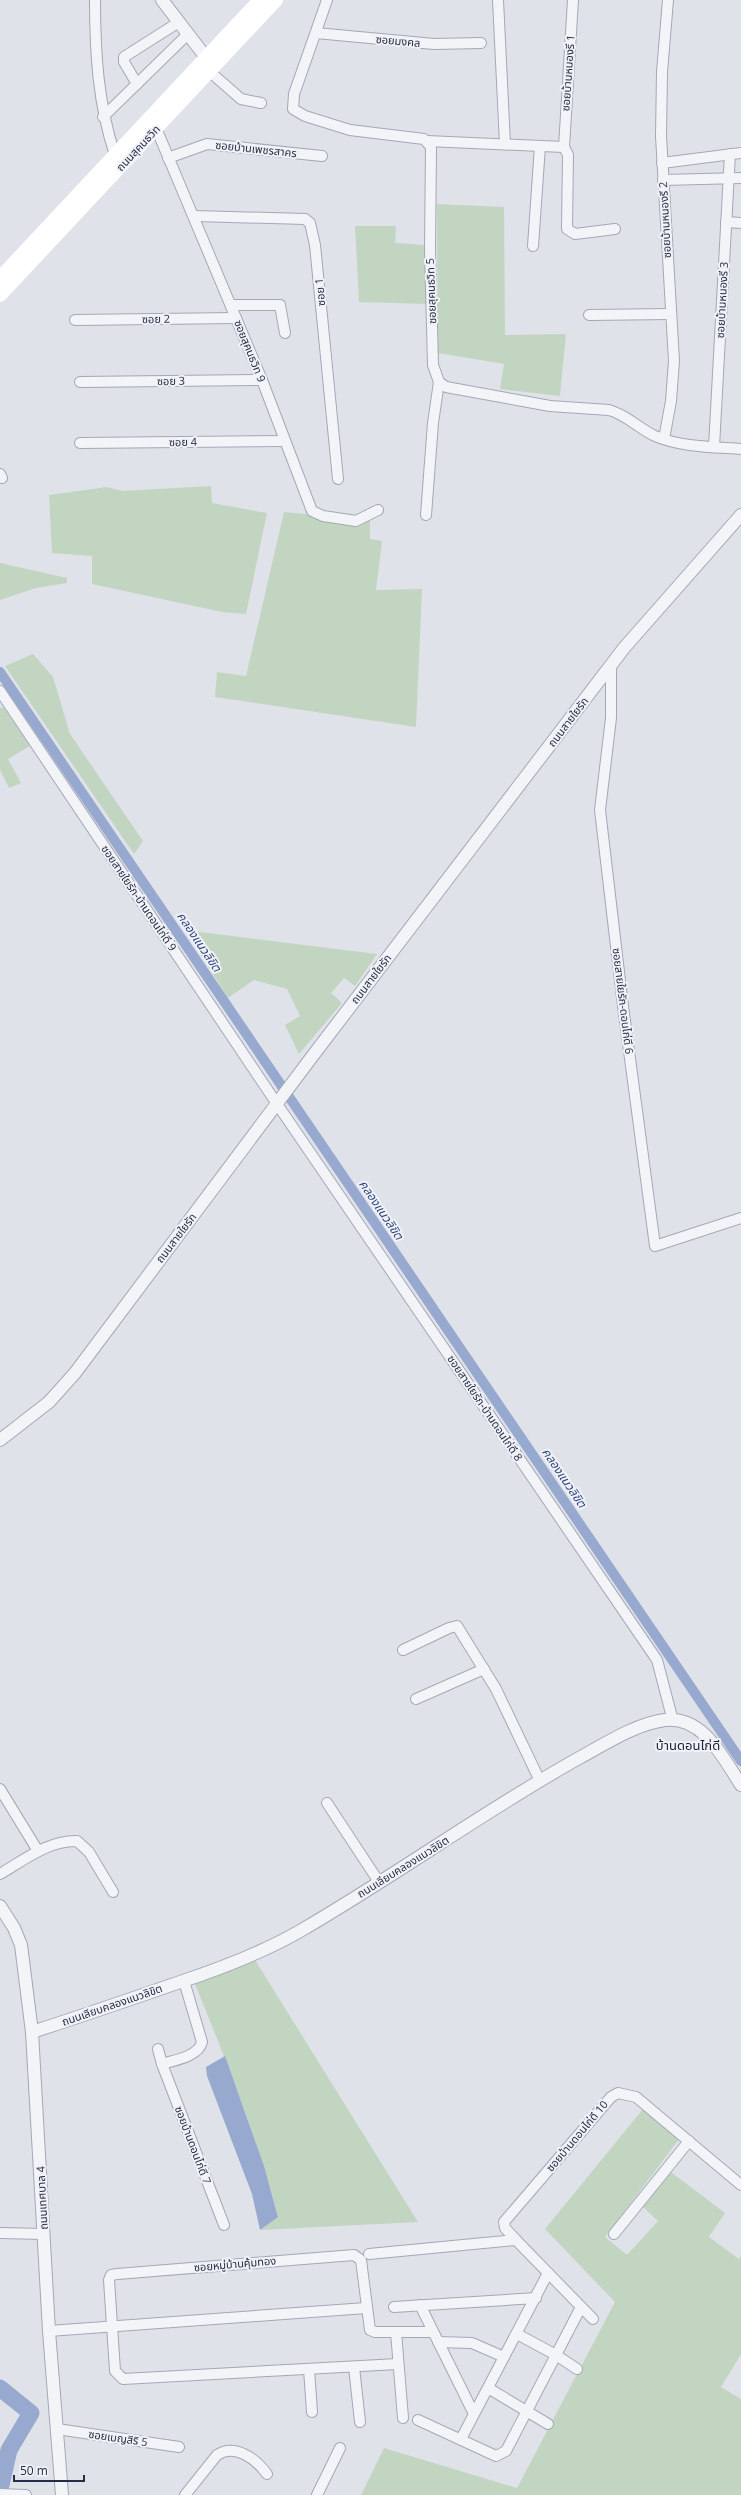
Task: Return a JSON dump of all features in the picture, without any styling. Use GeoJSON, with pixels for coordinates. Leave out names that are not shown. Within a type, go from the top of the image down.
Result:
{"type":"FeatureCollection","features":[{"type":"Feature","properties":{"kind":"main road","name":"ถนนสุคนธวิท"},"geometry":{"type":"LineString","coordinates":[[0,278],[115,155],[276,0]]}},
{"type":"Feature","properties":{"kind":"main road","name":"ถนนสุคนธวิท"},"geometry":{"type":"LineString","coordinates":[[0,295],[156,128],[210,65],[256,1]]}},
{"type":"Feature","properties":{"kind":"street"},"geometry":{"type":"LineString","coordinates":[[95,0],[98,78],[103,117],[115,155]]}},
{"type":"Feature","properties":{"kind":"street"},"geometry":{"type":"LineString","coordinates":[[162,0],[210,65],[241,99],[261,103]]}},
{"type":"Feature","properties":{"kind":"street"},"geometry":{"type":"LineString","coordinates":[[327,0],[294,94],[293,108],[298,114],[350,130],[427,141],[564,147]]}},
{"type":"Feature","properties":{"kind":"street"},"geometry":{"type":"LineString","coordinates":[[498,0],[505,144]]}},
{"type":"Feature","properties":{"kind":"street","name":"ซอยบ้านหนองรี 1"},"geometry":{"type":"LineString","coordinates":[[573,0],[564,147],[568,155],[567,229],[575,234],[615,229]]}},
{"type":"Feature","properties":{"kind":"street","name":"ซอยบ้านหนองรี 2"},"geometry":{"type":"LineString","coordinates":[[664,439],[673,382],[662,163],[662,72],[668,0]]}},
{"type":"Feature","properties":{"kind":"street"},"geometry":{"type":"LineString","coordinates":[[137,84],[124,62],[124,58],[178,22]]}},
{"type":"Feature","properties":{"kind":"street","name":"ซอยมงคล"},"geometry":{"type":"LineString","coordinates":[[316,33],[434,44],[482,43]]}},
{"type":"Feature","properties":{"kind":"street"},"geometry":{"type":"LineString","coordinates":[[103,117],[188,34]]}},
{"type":"Feature","properties":{"kind":"street","name":"ซอยสุคนธวิท 9"},"geometry":{"type":"LineString","coordinates":[[156,128],[262,380],[312,511],[323,516],[356,521],[378,510]]}},
{"type":"Feature","properties":{"kind":"street","name":"ซอยสุคนธวิท 5"},"geometry":{"type":"LineString","coordinates":[[427,141],[431,147],[430,249],[433,365],[439,382]]}},
{"type":"Feature","properties":{"kind":"street","name":"ซอยบ้านเพชรสาคร"},"geometry":{"type":"LineString","coordinates":[[168,158],[207,144],[322,156]]}},
{"type":"Feature","properties":{"kind":"street"},"geometry":{"type":"LineString","coordinates":[[533,246],[540,146]]}},
{"type":"Feature","properties":{"kind":"street"},"geometry":{"type":"LineString","coordinates":[[662,163],[741,153]]}},
{"type":"Feature","properties":{"kind":"street","name":"ซอยบ้านหนองรี 3"},"geometry":{"type":"LineString","coordinates":[[714,447],[727,178],[730,154]]}},
{"type":"Feature","properties":{"kind":"street"},"geometry":{"type":"LineString","coordinates":[[663,180],[741,178]]}},
{"type":"Feature","properties":{"kind":"street","name":"ซอย 1"},"geometry":{"type":"LineString","coordinates":[[194,216],[305,219],[310,223],[315,245],[338,479]]}},
{"type":"Feature","properties":{"kind":"street"},"geometry":{"type":"LineString","coordinates":[[726,222],[741,223]]}},
{"type":"Feature","properties":{"kind":"street"},"geometry":{"type":"LineString","coordinates":[[231,305],[280,305],[284,334]]}},
{"type":"Feature","properties":{"kind":"street"},"geometry":{"type":"LineString","coordinates":[[589,315],[670,314]]}},
{"type":"Feature","properties":{"kind":"street","name":"ซอย 2"},"geometry":{"type":"LineString","coordinates":[[75,320],[236,318]]}},
{"type":"Feature","properties":{"kind":"street","name":"ซอย 3"},"geometry":{"type":"LineString","coordinates":[[80,382],[262,380]]}},
{"type":"Feature","properties":{"kind":"street"},"geometry":{"type":"LineString","coordinates":[[426,515],[433,423],[439,382],[446,387],[533,403],[621,413],[647,432],[664,439],[714,447],[741,449]]}},
{"type":"Feature","properties":{"kind":"street","name":"ซอย 4"},"geometry":{"type":"LineString","coordinates":[[80,443],[285,441]]}},
{"type":"Feature","properties":{"kind":"street","name":"ถนนสายใยรัก"},"geometry":{"type":"LineString","coordinates":[[0,1440],[49,1402],[75,1373],[290,1086],[611,666],[741,515]]}},
{"type":"Feature","properties":{"kind":"street","name":"ซอยสายใยรัก-ดอนไก่ดี 6"},"geometry":{"type":"LineString","coordinates":[[611,666],[611,718],[600,810],[623,1006],[655,1246],[741,1218]]}},
{"type":"Feature","properties":{"kind":"street","name":"ซอยสายใยรัก-บ้านดอนไก่ดี 9"},"geometry":{"type":"LineString","coordinates":[[0,691],[279,1102]]}},
{"type":"Feature","properties":{"kind":"street","name":"ซอยสายใยรัก-บ้านดอนไก่ดี 8"},"geometry":{"type":"LineString","coordinates":[[279,1102],[657,1660],[673,1720]]}},
{"type":"Feature","properties":{"kind":"street"},"geometry":{"type":"LineString","coordinates":[[403,1650],[449,1628],[457,1626],[496,1689],[540,1781]]}},
{"type":"Feature","properties":{"kind":"street"},"geometry":{"type":"LineString","coordinates":[[416,1699],[484,1669]]}},
{"type":"Feature","properties":{"kind":"street","name":"ถนนเลียบคลองแนวลิขิต"},"geometry":{"type":"LineString","coordinates":[[32,2032],[184,1981],[247,1958],[272,1946],[379,1882],[540,1781],[634,1730],[665,1720],[682,1721],[695,1726],[706,1736],[741,1785]]}},
{"type":"Feature","properties":{"kind":"street"},"geometry":{"type":"LineString","coordinates":[[0,1789],[38,1851]]}},
{"type":"Feature","properties":{"kind":"street"},"geometry":{"type":"LineString","coordinates":[[327,1803],[379,1882]]}},
{"type":"Feature","properties":{"kind":"street"},"geometry":{"type":"LineString","coordinates":[[0,1874],[38,1851],[66,1840],[78,1841],[89,1852],[113,1892]]}},
{"type":"Feature","properties":{"kind":"street","name":"ถนนเทศบาล 4"},"geometry":{"type":"LineString","coordinates":[[0,1906],[14,1928],[21,1945],[32,2032],[49,2331],[62,2495]]}},
{"type":"Feature","properties":{"kind":"street"},"geometry":{"type":"LineString","coordinates":[[162,2064],[192,2054],[201,2046],[202,2042],[184,1981]]}},
{"type":"Feature","properties":{"kind":"street","name":"ซอยบ้านดอนไก่ดี 7"},"geometry":{"type":"LineString","coordinates":[[158,2049],[162,2064],[224,2225]]}},
{"type":"Feature","properties":{"kind":"street","name":"ซอยบ้านดอนไก่ดี 10"},"geometry":{"type":"LineString","coordinates":[[516,2240],[505,2228],[504,2222],[506,2219],[605,2103],[618,2093],[636,2097],[741,2185]]}},
{"type":"Feature","properties":{"kind":"street"},"geometry":{"type":"LineString","coordinates":[[614,2234],[689,2141]]}},
{"type":"Feature","properties":{"kind":"street"},"geometry":{"type":"LineString","coordinates":[[0,2233],[44,2234]]}},
{"type":"Feature","properties":{"kind":"street"},"geometry":{"type":"LineString","coordinates":[[369,2254],[516,2240],[593,2319]]}},
{"type":"Feature","properties":{"kind":"street","name":"ซอยหมู่บ้านคุ้มทอง"},"geometry":{"type":"LineString","coordinates":[[398,2364],[123,2379],[115,2371],[109,2280],[111,2275],[354,2255],[361,2260],[370,2330],[375,2332],[433,2332]]}},
{"type":"Feature","properties":{"kind":"street"},"geometry":{"type":"LineString","coordinates":[[461,2439],[548,2273]]}},
{"type":"Feature","properties":{"kind":"street"},"geometry":{"type":"LineString","coordinates":[[394,2307],[536,2298]]}},
{"type":"Feature","properties":{"kind":"street"},"geometry":{"type":"LineString","coordinates":[[420,2305],[474,2414]]}},
{"type":"Feature","properties":{"kind":"street"},"geometry":{"type":"LineString","coordinates":[[418,2420],[496,2456],[501,2455],[506,2451],[528,2411],[581,2307]]}},
{"type":"Feature","properties":{"kind":"street"},"geometry":{"type":"LineString","coordinates":[[49,2331],[366,2308]]}},
{"type":"Feature","properties":{"kind":"street"},"geometry":{"type":"LineString","coordinates":[[396,2332],[403,2418]]}},
{"type":"Feature","properties":{"kind":"street"},"geometry":{"type":"LineString","coordinates":[[517,2334],[556,2355],[577,2369]]}},
{"type":"Feature","properties":{"kind":"street"},"geometry":{"type":"LineString","coordinates":[[438,2342],[472,2343],[504,2357]]}},
{"type":"Feature","properties":{"kind":"street"},"geometry":{"type":"LineString","coordinates":[[354,2367],[360,2422]]}},
{"type":"Feature","properties":{"kind":"street"},"geometry":{"type":"LineString","coordinates":[[309,2369],[312,2412]]}},
{"type":"Feature","properties":{"kind":"street"},"geometry":{"type":"LineString","coordinates":[[488,2388],[548,2424]]}},
{"type":"Feature","properties":{"kind":"street","name":"ซอยเบญสิริ 5"},"geometry":{"type":"LineString","coordinates":[[57,2429],[179,2447]]}},
{"type":"Feature","properties":{"kind":"street"},"geometry":{"type":"LineString","coordinates":[[317,2495],[340,2448]]}},
{"type":"Feature","properties":{"kind":"street"},"geometry":{"type":"LineString","coordinates":[[185,2495],[217,2455],[224,2450],[235,2451],[254,2458],[267,2474]]}},
{"type":"Feature","properties":{"kind":"street"},"geometry":{"type":"LineString","coordinates":[[0,2494],[26,2495]]}},
{"type":"Feature","properties":{"kind":"green space"},"geometry":{"type":"Polygon","coordinates":[[[437,204],[504,207],[505,335],[566,334],[560,396],[500,389],[504,364],[438,353],[437,204]]]}},
{"type":"Feature","properties":{"kind":"green space"},"geometry":{"type":"Polygon","coordinates":[[[355,226],[396,226],[395,243],[425,245],[427,304],[359,302],[355,226]]]}},
{"type":"Feature","properties":{"kind":"green space"},"geometry":{"type":"Polygon","coordinates":[[[211,486],[212,503],[267,513],[246,614],[222,612],[92,584],[92,556],[52,553],[49,495],[107,487],[122,491],[211,486]]]}},
{"type":"Feature","properties":{"kind":"green space"},"geometry":{"type":"Polygon","coordinates":[[[284,512],[370,520],[370,539],[382,541],[376,590],[422,589],[416,727],[215,697],[217,672],[246,676],[284,512]]]}},
{"type":"Feature","properties":{"kind":"green space"},"geometry":{"type":"Polygon","coordinates":[[[0,563],[67,578],[67,583],[36,588],[0,600],[0,563]]]}},
{"type":"Feature","properties":{"kind":"green space"},"geometry":{"type":"Polygon","coordinates":[[[33,654],[53,677],[70,734],[143,841],[134,854],[5,666],[33,654]]]}},
{"type":"Feature","properties":{"kind":"green space"},"geometry":{"type":"Polygon","coordinates":[[[3,707],[30,746],[8,759],[21,783],[9,788],[0,770],[0,708],[3,707]]]}},
{"type":"Feature","properties":{"kind":"green space"},"geometry":{"type":"Polygon","coordinates":[[[185,930],[377,954],[355,986],[344,978],[331,993],[342,1003],[299,1054],[285,1025],[300,1016],[287,989],[254,980],[228,998],[185,930]]]}},
{"type":"Feature","properties":{"kind":"green space"},"geometry":{"type":"Polygon","coordinates":[[[255,1960],[418,2222],[260,2230],[278,2216],[251,2128],[195,1984],[255,1960]]]}},
{"type":"Feature","properties":{"kind":"green space"},"geometry":{"type":"Polygon","coordinates":[[[643,2109],[680,2138],[605,2237],[627,2255],[658,2221],[643,2207],[671,2172],[725,2213],[709,2237],[739,2259],[741,2255],[741,2354],[721,2387],[741,2399],[741,2495],[361,2495],[384,2448],[517,2488],[615,2302],[545,2229],[643,2109]]]}},
{"type":"Feature","properties":{"kind":"water"},"geometry":{"type":"Polygon","coordinates":[[[225,2056],[264,2166],[278,2217],[260,2230],[252,2194],[207,2076],[206,2067],[225,2056]]]}},
{"type":"Feature","properties":{"kind":"waterway","name":"คลองแนวลิขิต"},"geometry":{"type":"LineString","coordinates":[[0,672],[741,1761]]}},
{"type":"Feature","properties":{"kind":"waterway"},"geometry":{"type":"LineString","coordinates":[[0,2388],[31,2413],[9,2450],[0,2489]]}},
{"type":"Feature","properties":{"kind":"district","name":"บ้านดอนไก่ดี"},"geometry":{"type":"Point","coordinates":[688,1745]}}]}
